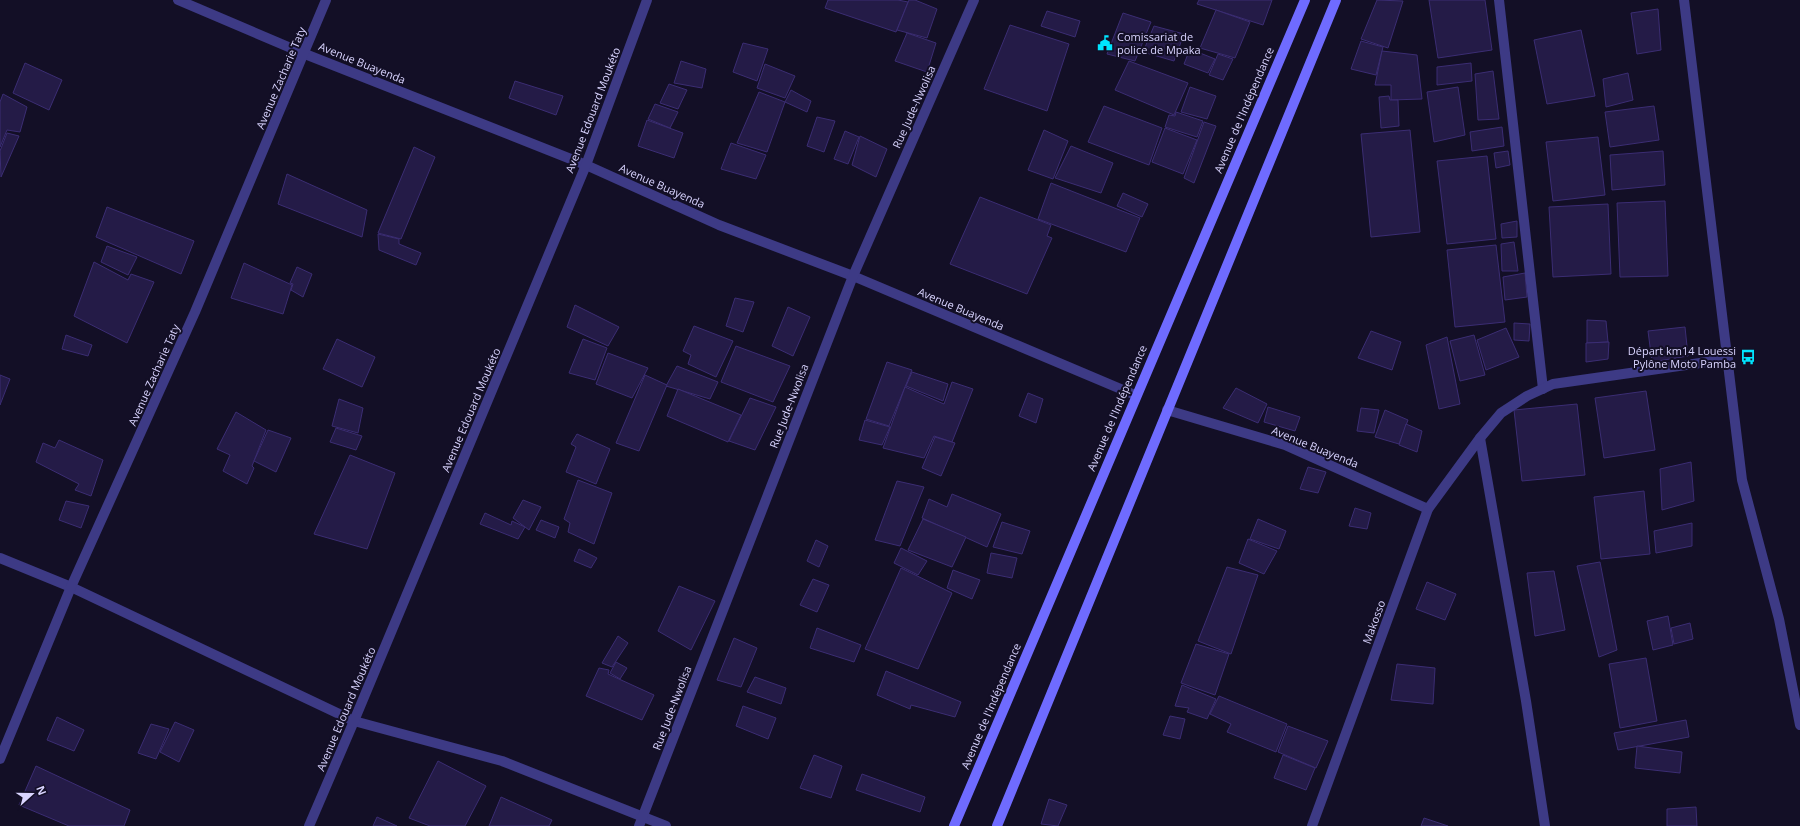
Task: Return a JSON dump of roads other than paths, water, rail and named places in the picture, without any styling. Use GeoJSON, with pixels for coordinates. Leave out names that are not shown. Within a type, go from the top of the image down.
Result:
{"type":"FeatureCollection","features":[{"type":"Feature","properties":{"kind":"street","name":"Avenue Buayenda"},"geometry":{"type":"LineString","coordinates":[[178,0],[305,54],[586,165],[719,225],[853,276],[1135,395]]}},
{"type":"Feature","properties":{"kind":"street","name":"Avenue Zacharie Taty"},"geometry":{"type":"LineString","coordinates":[[0,759],[71,587],[195,312],[305,54],[326,0]]}},
{"type":"Feature","properties":{"kind":"street","name":"Avenue Edouard Moukéto"},"geometry":{"type":"LineString","coordinates":[[309,826],[586,165],[647,0]]}},
{"type":"Feature","properties":{"kind":"street","name":"Rue Jude-Nwolisa"},"geometry":{"type":"LineString","coordinates":[[639,826],[853,276],[974,0]]}},
{"type":"Feature","properties":{"kind":"street","name":"Avenue de l'Indépendance"},"geometry":{"type":"LineString","coordinates":[[954,826],[1135,395],[1305,0]]}},
{"type":"Feature","properties":{"kind":"street"},"geometry":{"type":"LineString","coordinates":[[997,826],[1336,0]]}},
{"type":"Feature","properties":{"kind":"street"},"geometry":{"type":"LineString","coordinates":[[1498,0],[1542,389]]}},
{"type":"Feature","properties":{"kind":"street"},"geometry":{"type":"LineString","coordinates":[[1684,0],[1742,480],[1779,619],[1800,725]]}},
{"type":"Feature","properties":{"kind":"street","name":"Makosso"},"geometry":{"type":"LineString","coordinates":[[1312,826],[1428,509],[1480,438],[1502,413],[1528,396],[1553,384],[1728,359]]}},
{"type":"Feature","properties":{"kind":"street","name":"Avenue Buayenda"},"geometry":{"type":"LineString","coordinates":[[1167,410],[1285,445],[1428,509]]}},
{"type":"Feature","properties":{"kind":"street"},"geometry":{"type":"LineString","coordinates":[[1480,438],[1526,701],[1545,826]]}},
{"type":"Feature","properties":{"kind":"street"},"geometry":{"type":"LineString","coordinates":[[0,558],[71,587],[354,721],[502,761],[666,826]]}},
{"type":"Feature","properties":{"kind":"place","name":"Comissariat de police de Mpaka"},"geometry":{"type":"Point","coordinates":[1105,43]}},
{"type":"Feature","properties":{"kind":"place","name":"Départ km14 Louessi Pylône Moto Pamba"},"geometry":{"type":"Point","coordinates":[1748,357]}}]}
